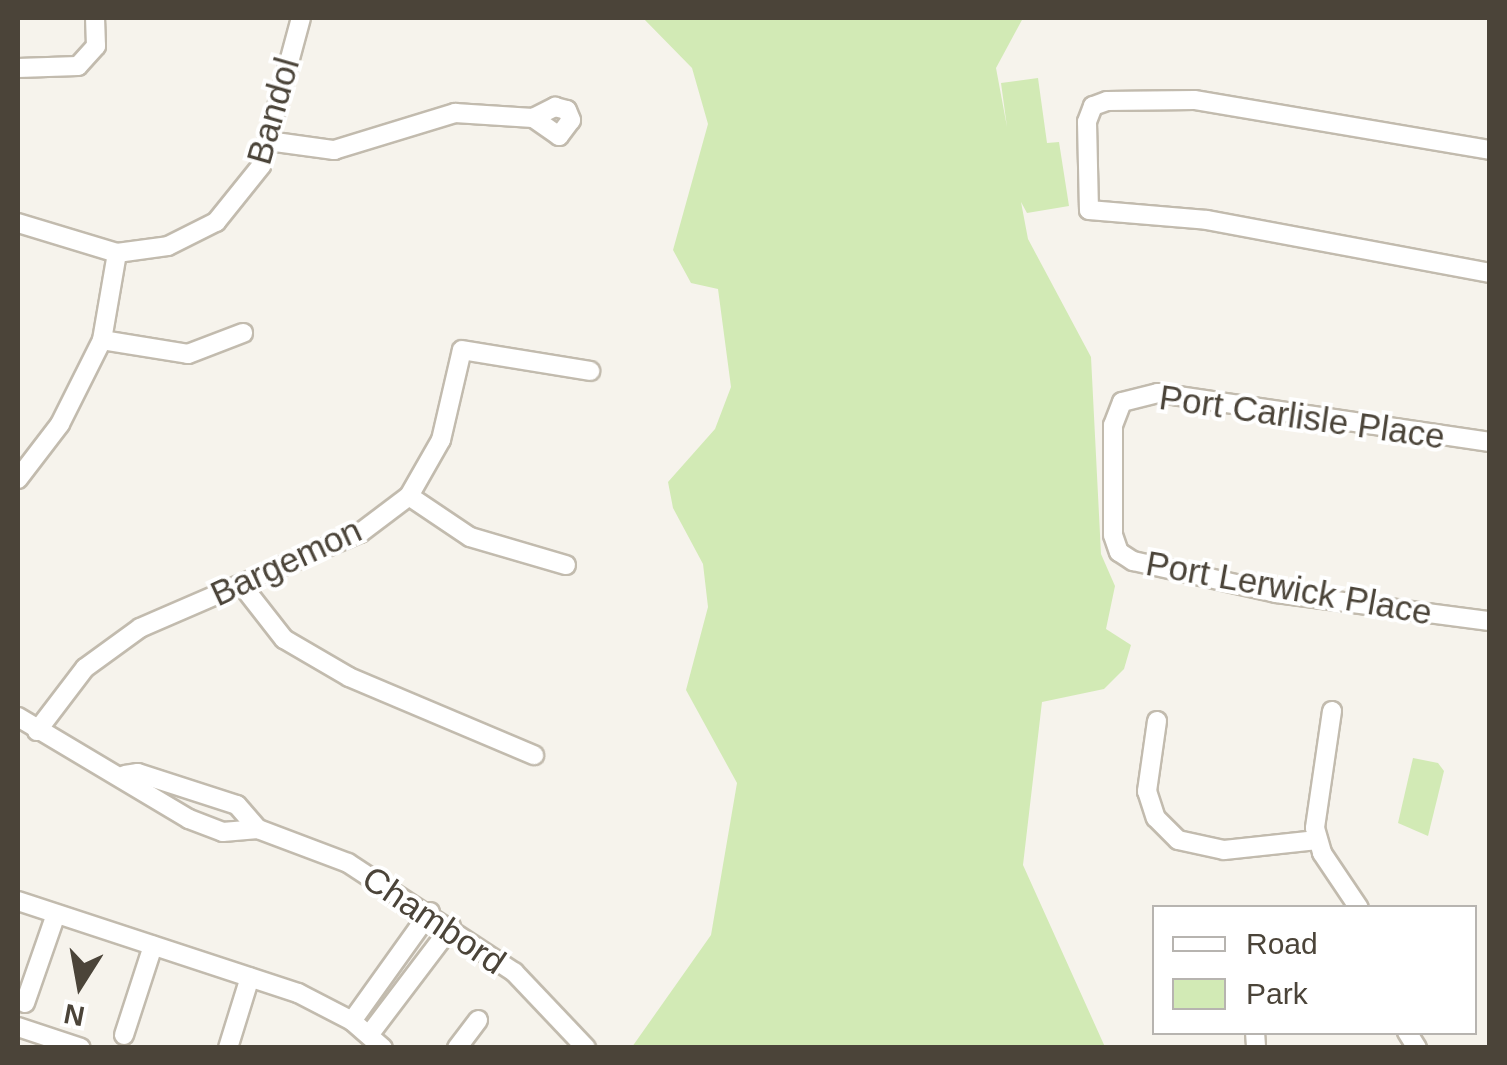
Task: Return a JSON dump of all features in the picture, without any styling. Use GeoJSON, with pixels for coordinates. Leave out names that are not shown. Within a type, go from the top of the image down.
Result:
{"type":"FeatureCollection","features":[{"type":"Feature","properties":{"kind":"street"},"geometry":{"type":"LineString","coordinates":[[18,68],[78,66],[96,46],[96,18]]}},
{"type":"Feature","properties":{"kind":"street","name":"Bandol"},"geometry":{"type":"LineString","coordinates":[[18,223],[117,254],[168,246],[216,222],[248,188],[268,141],[301,18]]}},
{"type":"Feature","properties":{"kind":"street"},"geometry":{"type":"LineString","coordinates":[[1490,150],[1231,104],[1119,99],[1089,112],[1089,210],[1207,220],[1490,273]]}},
{"type":"Feature","properties":{"kind":"street"},"geometry":{"type":"LineString","coordinates":[[268,141],[334,150],[455,113],[533,118]]}},
{"type":"Feature","properties":{"kind":"street"},"geometry":{"type":"LineString","coordinates":[[18,479],[60,424],[102,340],[117,254]]}},
{"type":"Feature","properties":{"kind":"street"},"geometry":{"type":"LineString","coordinates":[[102,340],[188,354],[243,333]]}},
{"type":"Feature","properties":{"kind":"street","name":"Bargemon"},"geometry":{"type":"LineString","coordinates":[[37,731],[84,668],[140,628],[360,533],[408,496],[441,440],[462,350],[590,371]]}},
{"type":"Feature","properties":{"kind":"street","name":"Port Carlisle Place"},"geometry":{"type":"LineString","coordinates":[[1113,465],[1115,415],[1136,394],[1206,398],[1490,442]]}},
{"type":"Feature","properties":{"kind":"street","name":"Port Lerwick Place"},"geometry":{"type":"LineString","coordinates":[[1113,465],[1114,535],[1118,552],[1133,561],[1276,593],[1490,622]]}},
{"type":"Feature","properties":{"kind":"street"},"geometry":{"type":"LineString","coordinates":[[408,496],[470,537],[566,565]]}},
{"type":"Feature","properties":{"kind":"street"},"geometry":{"type":"LineString","coordinates":[[241,584],[284,640],[350,678],[534,755]]}},
{"type":"Feature","properties":{"kind":"street"},"geometry":{"type":"LineString","coordinates":[[1332,711],[1314,813],[1317,840],[1357,905]]}},
{"type":"Feature","properties":{"kind":"street","name":"Chambord"},"geometry":{"type":"LineString","coordinates":[[18,718],[124,775],[186,816],[223,832],[255,822]]}},
{"type":"Feature","properties":{"kind":"street"},"geometry":{"type":"LineString","coordinates":[[1157,721],[1147,791],[1166,831],[1190,845],[1224,850],[1317,840]]}},
{"type":"Feature","properties":{"kind":"street","name":"Chambord"},"geometry":{"type":"LineString","coordinates":[[124,775],[138,773],[195,790],[255,822],[348,863],[430,912],[514,972],[586,1048]]}},
{"type":"Feature","properties":{"kind":"street"},"geometry":{"type":"LineString","coordinates":[[186,816],[195,790]]}},
{"type":"Feature","properties":{"kind":"street"},"geometry":{"type":"LineString","coordinates":[[18,901],[250,978],[352,1021],[376,1041],[451,928]]}},
{"type":"Feature","properties":{"kind":"street"},"geometry":{"type":"LineString","coordinates":[[352,1021],[430,912]]}},
{"type":"Feature","properties":{"kind":"street"},"geometry":{"type":"LineString","coordinates":[[25,1002],[56,914]]}},
{"type":"Feature","properties":{"kind":"street"},"geometry":{"type":"LineString","coordinates":[[124,1035],[153,946]]}},
{"type":"Feature","properties":{"kind":"street"},"geometry":{"type":"LineString","coordinates":[[228,1048],[250,978]]}},
{"type":"Feature","properties":{"kind":"street"},"geometry":{"type":"LineString","coordinates":[[457,1048],[478,1020]]}},
{"type":"Feature","properties":{"kind":"street"},"geometry":{"type":"LineString","coordinates":[[20,1035],[81,1048]]}},
{"type":"Feature","properties":{"kind":"green space"},"geometry":{"type":"Polygon","coordinates":[[[643,18],[1023,18],[996,68],[1007,127],[1001,83],[1038,78],[1047,143],[1059,142],[1069,206],[1027,213],[1021,202],[1028,239],[1091,357],[1101,554],[1115,586],[1106,629],[1131,645],[1124,669],[1104,689],[1042,702],[1023,865],[1105,1047],[632,1047],[711,935],[737,783],[686,690],[708,607],[703,564],[673,508],[668,482],[715,429],[731,387],[718,289],[691,283],[673,250],[708,124],[692,68],[643,18]]]}},
{"type":"Feature","properties":{"kind":"green space"},"geometry":{"type":"Polygon","coordinates":[[[1413,758],[1438,763],[1444,771],[1428,836],[1398,823],[1413,758]]]}}]}
